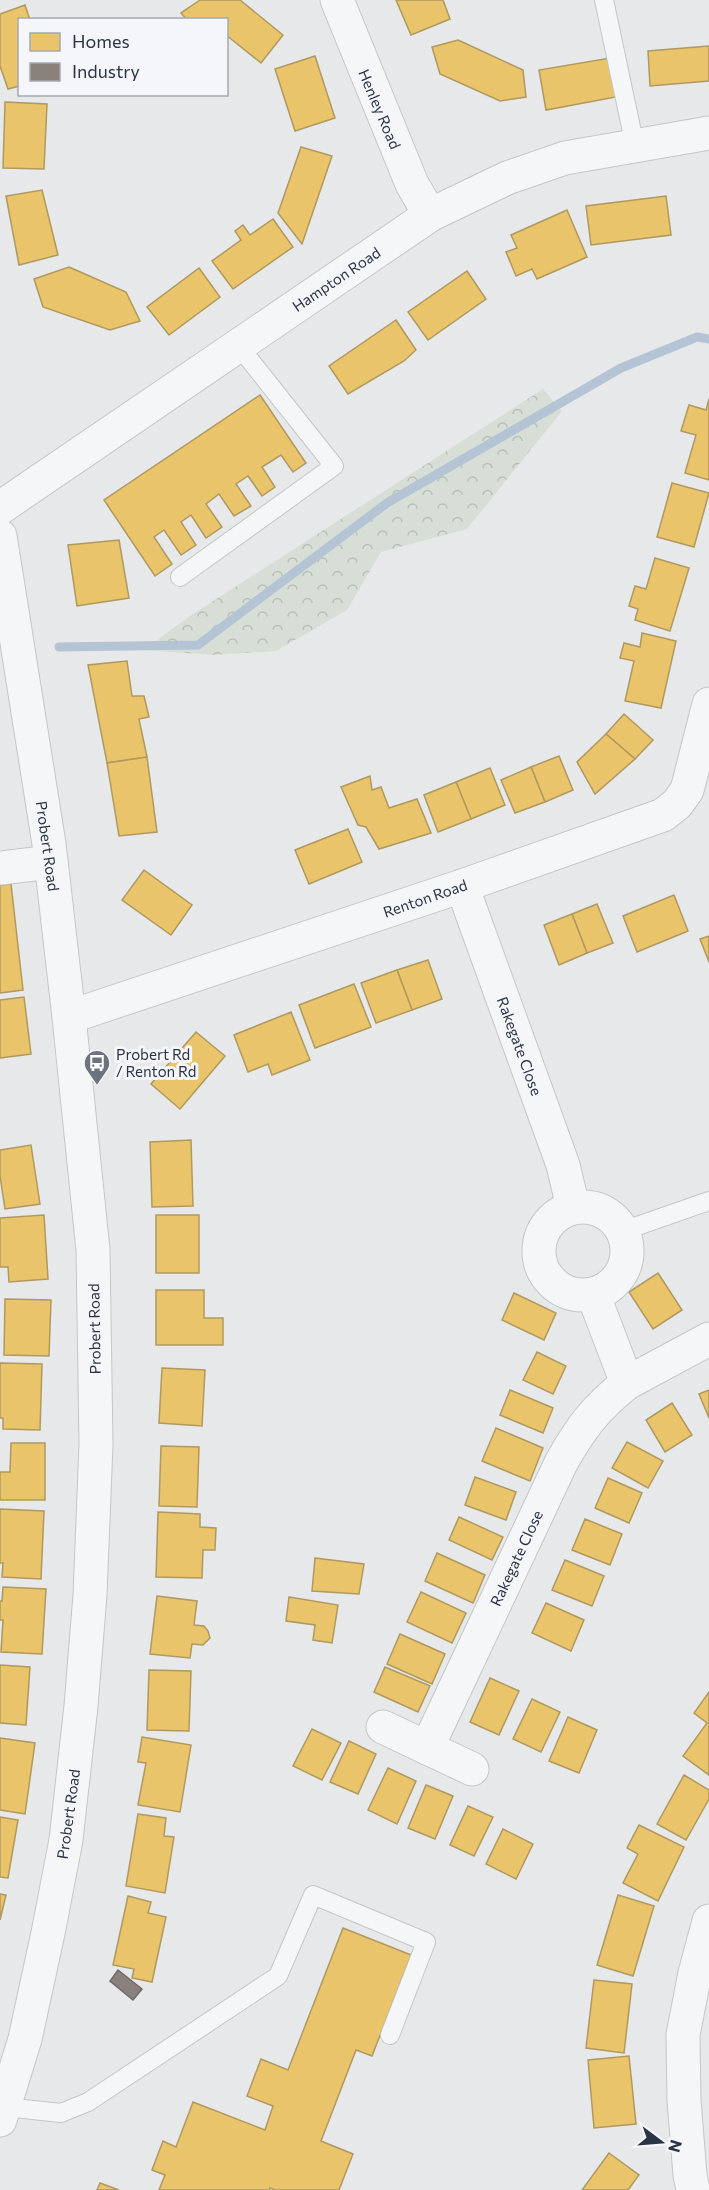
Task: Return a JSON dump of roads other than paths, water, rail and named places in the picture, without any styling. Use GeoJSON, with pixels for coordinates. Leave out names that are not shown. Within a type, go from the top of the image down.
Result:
{"type":"FeatureCollection","features":[{"type":"Feature","properties":{"kind":"street","name":"Henley Road"},"geometry":{"type":"LineString","coordinates":[[337,0],[364,72],[412,184],[430,215]]}},
{"type":"Feature","properties":{"kind":"street","name":"Hampton Road"},"geometry":{"type":"LineString","coordinates":[[0,508],[430,215],[507,178],[565,159],[709,133]]}},
{"type":"Feature","properties":{"kind":"street","name":"Probert Road"},"geometry":{"type":"LineString","coordinates":[[0,536],[51,862],[69,1017],[93,1250],[96,1444],[90,1595],[81,1706],[66,1840],[27,2028],[2,2113]]}},
{"type":"Feature","properties":{"kind":"street","name":"Renton Road"},"geometry":{"type":"LineString","coordinates":[[69,1017],[462,886],[663,815],[677,804],[687,790],[709,704]]}},
{"type":"Feature","properties":{"kind":"street"},"geometry":{"type":"LineString","coordinates":[[0,868],[51,862]]}},
{"type":"Feature","properties":{"kind":"street","name":"Rakegate Close"},"geometry":{"type":"LineString","coordinates":[[462,886],[563,1165],[573,1207]]}},
{"type":"Feature","properties":{"kind":"street"},"geometry":{"type":"LineString","coordinates":[[588,1206],[602,1210],[614,1219],[623,1231],[627,1243],[627,1257],[623,1270],[615,1281],[605,1289],[593,1294],[579,1295],[566,1292],[553,1284],[544,1274],[539,1261],[538,1246],[549,1221],[560,1212],[573,1207],[588,1206]]}},
{"type":"Feature","properties":{"kind":"street"},"geometry":{"type":"LineString","coordinates":[[593,1294],[627,1383]]}},
{"type":"Feature","properties":{"kind":"street","name":"Rakegate Close"},"geometry":{"type":"LineString","coordinates":[[428,1748],[561,1463],[579,1431],[603,1402],[627,1383],[709,1339]]}},
{"type":"Feature","properties":{"kind":"street"},"geometry":{"type":"LineString","coordinates":[[383,1727],[472,1769]]}},
{"type":"Feature","properties":{"kind":"street"},"geometry":{"type":"LineString","coordinates":[[693,2190],[684,2100],[683,2035],[695,1973],[709,1921]]}},
{"type":"Feature","properties":{"kind":"lane"},"geometry":{"type":"LineString","coordinates":[[604,0],[635,146]]}},
{"type":"Feature","properties":{"kind":"lane"},"geometry":{"type":"LineString","coordinates":[[180,577],[334,466],[238,345]]}},
{"type":"Feature","properties":{"kind":"lane"},"geometry":{"type":"LineString","coordinates":[[623,1231],[709,1201]]}},
{"type":"Feature","properties":{"kind":"lane"},"geometry":{"type":"LineString","coordinates":[[2,2113],[61,2113],[88,2102],[278,1976],[313,1895],[426,1942],[390,2035]]}},
{"type":"Feature","properties":{"kind":"waterway"},"geometry":{"type":"LineString","coordinates":[[59,647],[198,645],[387,503],[621,368],[697,337],[709,339]]}},
{"type":"Feature","properties":{"kind":"place","name":"Probert Rd / Renton Rd"},"geometry":{"type":"Point","coordinates":[97,1086]}}]}
